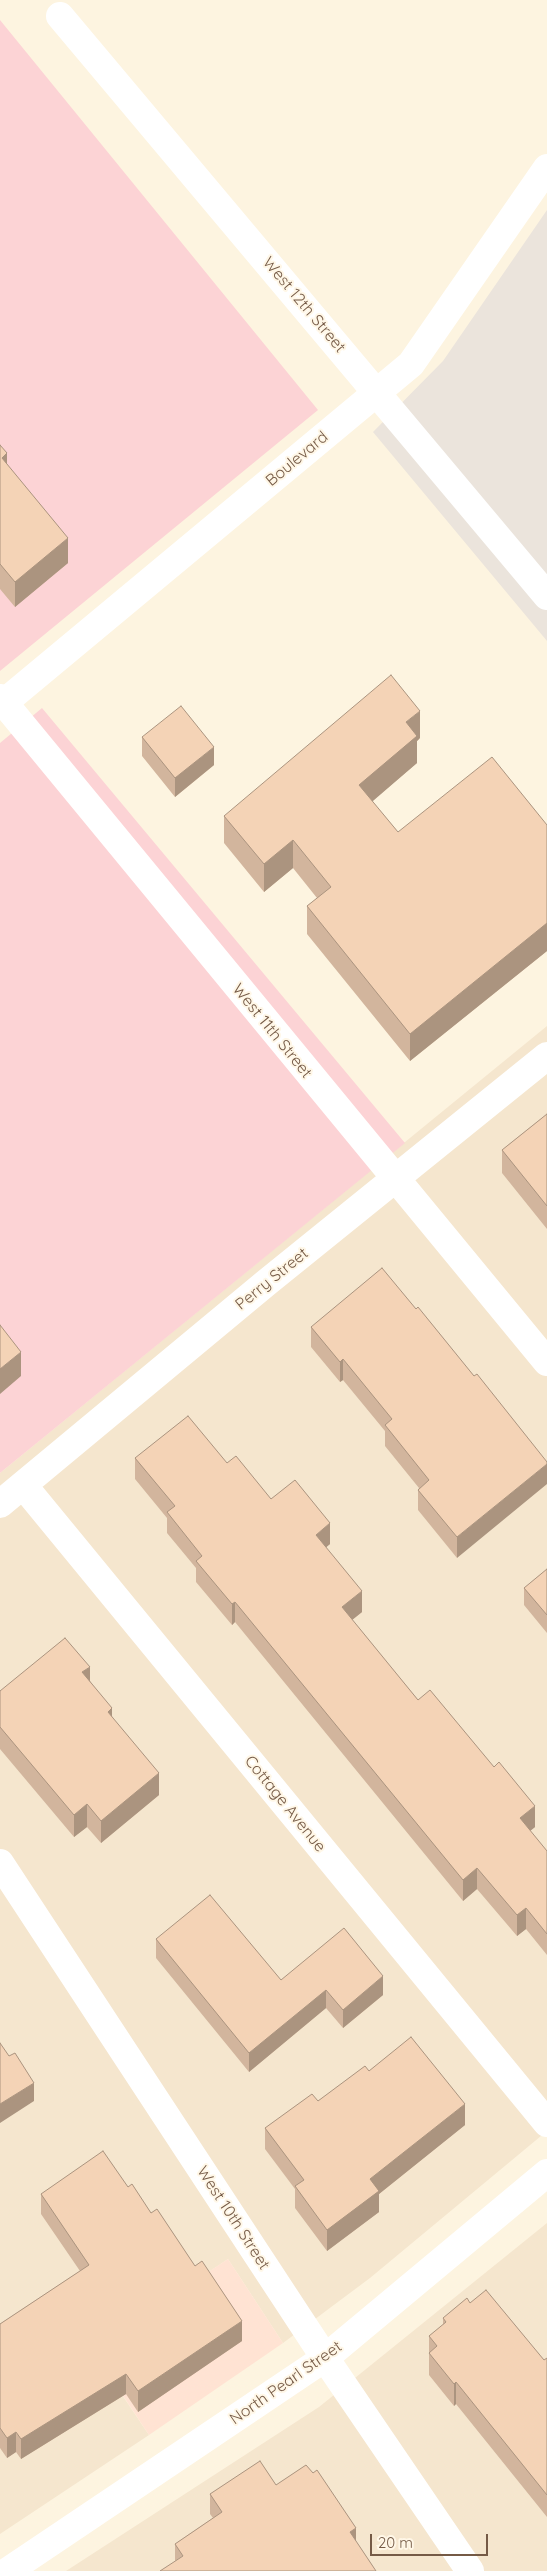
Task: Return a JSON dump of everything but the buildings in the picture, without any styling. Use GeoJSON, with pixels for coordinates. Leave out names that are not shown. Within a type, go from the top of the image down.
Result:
{"type":"FeatureCollection","features":[{"type":"Feature","properties":{"kind":"street","name":"West 12th Street"},"geometry":{"type":"LineString","coordinates":[[60,16],[378,392],[547,596]]}},
{"type":"Feature","properties":{"kind":"street","name":"Boulevard"},"geometry":{"type":"LineString","coordinates":[[1,702],[411,364],[547,168]]}},
{"type":"Feature","properties":{"kind":"street","name":"West 11th Street"},"geometry":{"type":"LineString","coordinates":[[1,702],[547,1362]]}},
{"type":"Feature","properties":{"kind":"street","name":"Perry Street"},"geometry":{"type":"LineString","coordinates":[[0,1504],[266,1283],[547,1056]]}},
{"type":"Feature","properties":{"kind":"street","name":"Cottage Avenue"},"geometry":{"type":"LineString","coordinates":[[23,1485],[547,2123]]}},
{"type":"Feature","properties":{"kind":"street","name":"West 10th Street"},"geometry":{"type":"LineString","coordinates":[[0,1863],[324,2358],[470,2571]]}},
{"type":"Feature","properties":{"kind":"street","name":"North Pearl Street"},"geometry":{"type":"LineString","coordinates":[[8,2571],[324,2358],[547,2173]]}},
{"type":"Feature","properties":{"kind":"shaded area"},"geometry":{"type":"Polygon","coordinates":[[[0,20],[318,410],[0,671],[0,20]]]}},
{"type":"Feature","properties":{"kind":"shaded area"},"geometry":{"type":"Polygon","coordinates":[[[547,210],[547,641],[373,432],[443,361],[547,210]]]}},
{"type":"Feature","properties":{"kind":"shaded area"},"geometry":{"type":"Polygon","coordinates":[[[42,708],[405,1143],[0,1473],[0,743],[42,708]]]}},
{"type":"Feature","properties":{"kind":"shaded area"},"geometry":{"type":"Polygon","coordinates":[[[547,1026],[547,2131],[370,2278],[283,2343],[228,2259],[92,2350],[149,2435],[0,2534],[0,1473],[547,1026]]]}},
{"type":"Feature","properties":{"kind":"shaded area"},"geometry":{"type":"Polygon","coordinates":[[[547,2223],[547,2571],[66,2571],[319,2407],[547,2223]]]}},
{"type":"Feature","properties":{"kind":"shaded area"},"geometry":{"type":"Polygon","coordinates":[[[228,2259],[283,2343],[149,2435],[92,2349],[228,2259]]]}}]}
